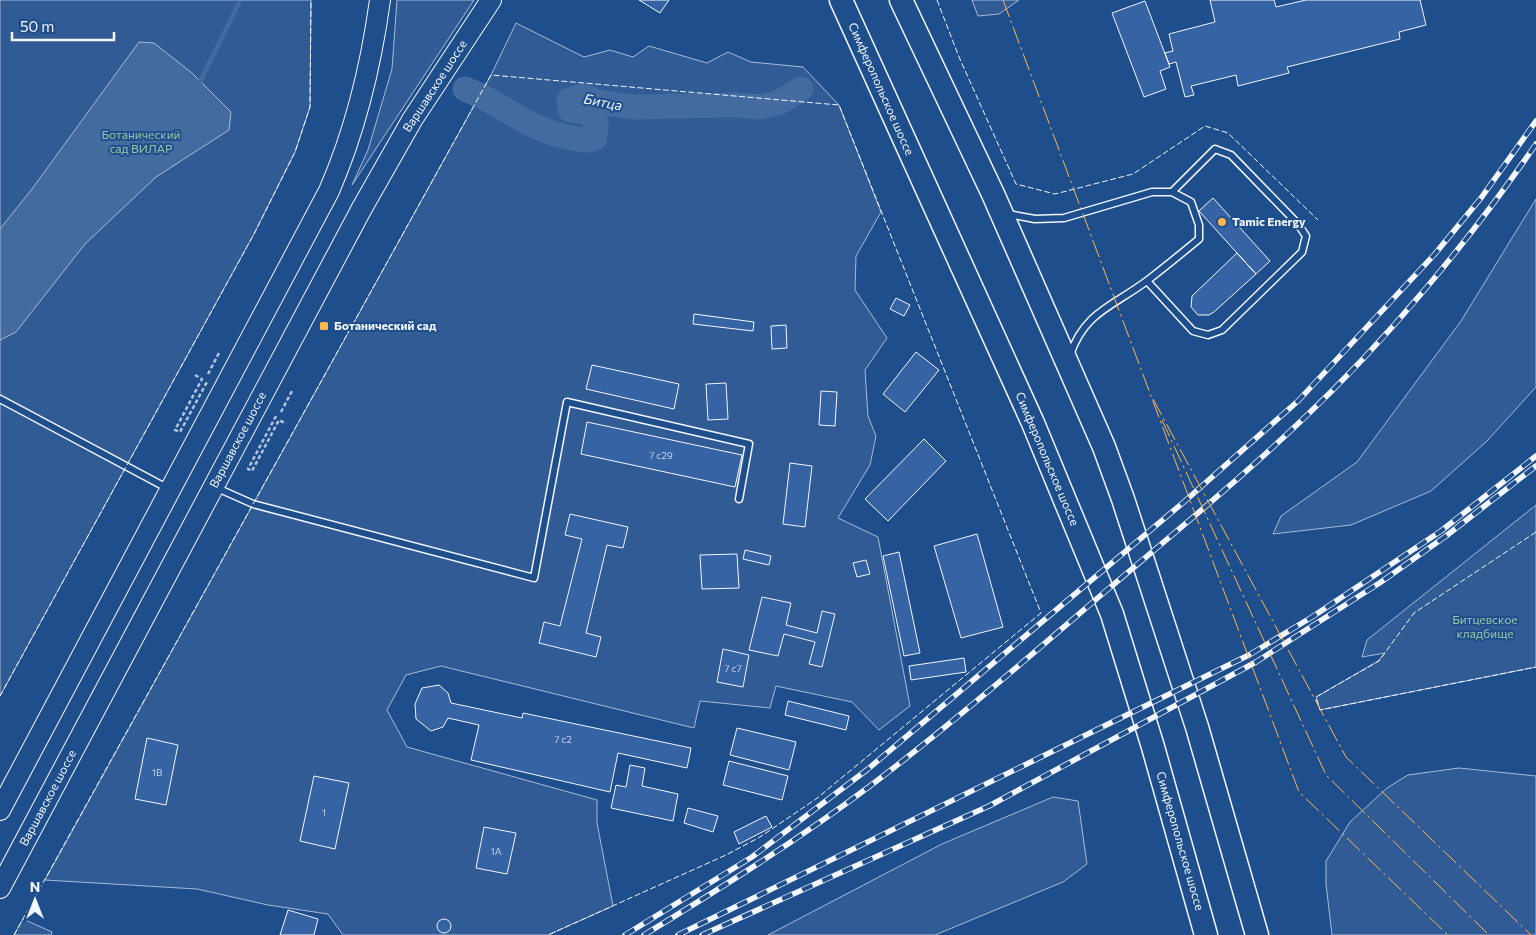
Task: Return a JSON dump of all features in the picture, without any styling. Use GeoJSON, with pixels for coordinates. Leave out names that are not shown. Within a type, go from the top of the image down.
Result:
{"type":"FeatureCollection","features":[{"type":"Feature","properties":{"kind":"highway","name":"Симферопольское шоссе"},"geometry":{"type":"LineString","coordinates":[[841,0],[1033,423],[1112,614],[1153,747],[1206,935]]}},
{"type":"Feature","properties":{"kind":"highway"},"geometry":{"type":"LineString","coordinates":[[901,0],[997,203],[1068,361],[1123,499],[1225,818],[1257,935]]}},
{"type":"Feature","properties":{"kind":"highway"},"geometry":{"type":"LineString","coordinates":[[919,0],[997,203]]}},
{"type":"Feature","properties":{"kind":"main road"},"geometry":{"type":"LineString","coordinates":[[0,810],[258,329],[339,168],[364,92],[380,0]]}},
{"type":"Feature","properties":{"kind":"main road","name":"Варшавское шоссе"},"geometry":{"type":"LineString","coordinates":[[0,888],[367,198],[412,120],[491,0]]}},
{"type":"Feature","properties":{"kind":"lane"},"geometry":{"type":"LineString","coordinates":[[1147,281],[1193,331],[1208,335],[1222,330],[1302,252],[1306,236],[1298,224],[1231,155],[1215,149],[1172,192]]}},
{"type":"Feature","properties":{"kind":"lane"},"geometry":{"type":"LineString","coordinates":[[997,203],[1035,219],[1064,218],[1152,192],[1172,192],[1191,202],[1199,225],[1198,239],[1147,281],[1094,316],[1076,336],[1068,361]]}},
{"type":"Feature","properties":{"kind":"lane"},"geometry":{"type":"LineString","coordinates":[[0,399],[171,490]]}},
{"type":"Feature","properties":{"kind":"lane"},"geometry":{"type":"LineString","coordinates":[[214,486],[253,504],[534,578],[567,402],[749,444],[739,499]]}},
{"type":"Feature","properties":{"kind":"path"},"geometry":{"type":"LineString","coordinates":[[208,374],[219,353]]}},
{"type":"Feature","properties":{"kind":"path"},"geometry":{"type":"LineString","coordinates":[[195,375],[202,379],[175,430],[180,432],[208,380]]}},
{"type":"Feature","properties":{"kind":"path"},"geometry":{"type":"LineString","coordinates":[[281,412],[292,391]]}},
{"type":"Feature","properties":{"kind":"path"},"geometry":{"type":"LineString","coordinates":[[276,416],[248,469],[252,471],[279,420],[286,424]]}},
{"type":"Feature","properties":{"kind":"shaded area","name":"Ботанический сад ВИЛАР"},"geometry":{"type":"Polygon","coordinates":[[[0,0],[311,0],[310,107],[295,152],[254,234],[0,696],[0,0]]]}},
{"type":"Feature","properties":{"kind":"shaded area"},"geometry":{"type":"Polygon","coordinates":[[[397,0],[474,0],[352,185],[368,150],[392,69],[397,0]]]}},
{"type":"Feature","properties":{"kind":"shaded area"},"geometry":{"type":"Polygon","coordinates":[[[972,0],[1019,0],[999,14],[978,16],[972,0]]]}},
{"type":"Feature","properties":{"kind":"shaded area"},"geometry":{"type":"Polygon","coordinates":[[[516,23],[584,57],[610,50],[633,57],[649,46],[707,63],[728,52],[751,62],[803,67],[839,105],[881,212],[856,256],[855,290],[887,338],[865,370],[868,416],[876,436],[870,465],[838,518],[878,537],[910,706],[879,730],[852,702],[776,686],[770,708],[700,701],[694,728],[441,666],[406,675],[387,710],[407,747],[597,800],[597,823],[613,906],[548,935],[343,935],[328,914],[268,905],[197,889],[45,880],[491,75],[516,23]]]}},
{"type":"Feature","properties":{"kind":"shaded area"},"geometry":{"type":"Polygon","coordinates":[[[139,42],[154,43],[192,73],[231,112],[229,130],[156,177],[85,244],[16,332],[0,340],[0,229],[32,189],[139,42]]]}},
{"type":"Feature","properties":{"kind":"shaded area"},"geometry":{"type":"Polygon","coordinates":[[[1536,199],[1536,387],[1487,441],[1431,491],[1351,525],[1273,534],[1281,516],[1357,462],[1461,321],[1536,199]]]}},
{"type":"Feature","properties":{"kind":"shaded area","name":"Битцевское кладбище"},"geometry":{"type":"Polygon","coordinates":[[[1536,505],[1536,667],[1320,710],[1316,697],[1378,661],[1385,653],[1362,657],[1367,640],[1536,505]]]}},
{"type":"Feature","properties":{"kind":"shaded area"},"geometry":{"type":"Polygon","coordinates":[[[1459,768],[1536,776],[1536,935],[1332,935],[1326,884],[1326,861],[1350,822],[1387,788],[1408,775],[1459,768]]]}},
{"type":"Feature","properties":{"kind":"shaded area"},"geometry":{"type":"Polygon","coordinates":[[[1053,797],[1078,801],[1087,864],[1063,882],[935,935],[768,935],[942,844],[1053,797]]]}},
{"type":"Feature","properties":{"kind":"shaded area"},"geometry":{"type":"Polygon","coordinates":[[[23,919],[52,932],[51,935],[14,935],[23,919]]]}},
{"type":"Feature","properties":{"kind":"building"},"geometry":{"type":"Polygon","coordinates":[[[639,0],[669,0],[660,13],[639,0]]]}},
{"type":"Feature","properties":{"kind":"building"},"geometry":{"type":"Polygon","coordinates":[[[1210,0],[1274,0],[1276,7],[1306,0],[1420,0],[1426,25],[1399,32],[1400,39],[1287,67],[1289,73],[1238,86],[1236,75],[1191,86],[1194,95],[1185,97],[1176,62],[1169,64],[1165,53],[1173,51],[1169,34],[1215,22],[1210,0]]]}},
{"type":"Feature","properties":{"kind":"building"},"geometry":{"type":"Polygon","coordinates":[[[1145,1],[1170,67],[1160,71],[1166,89],[1144,97],[1112,13],[1145,1]]]}},
{"type":"Feature","properties":{"kind":"building"},"geometry":{"type":"Polygon","coordinates":[[[1213,198],[1270,261],[1256,274],[1199,211],[1213,198]]]}},
{"type":"Feature","properties":{"kind":"building"},"geometry":{"type":"Polygon","coordinates":[[[1237,253],[1256,274],[1214,312],[1209,315],[1198,315],[1191,307],[1192,296],[1237,253]]]}},
{"type":"Feature","properties":{"kind":"building"},"geometry":{"type":"Polygon","coordinates":[[[896,298],[910,305],[904,316],[890,309],[896,298]]]}},
{"type":"Feature","properties":{"kind":"building"},"geometry":{"type":"Polygon","coordinates":[[[694,314],[754,322],[753,331],[693,324],[694,314]]]}},
{"type":"Feature","properties":{"kind":"building"},"geometry":{"type":"Polygon","coordinates":[[[786,325],[787,348],[772,349],[771,326],[786,325]]]}},
{"type":"Feature","properties":{"kind":"building"},"geometry":{"type":"Polygon","coordinates":[[[916,352],[939,370],[905,412],[883,394],[916,352]]]}},
{"type":"Feature","properties":{"kind":"building"},"geometry":{"type":"Polygon","coordinates":[[[592,365],[679,384],[674,409],[586,389],[592,365]]]}},
{"type":"Feature","properties":{"kind":"building"},"geometry":{"type":"Polygon","coordinates":[[[726,383],[728,419],[708,420],[706,384],[726,383]]]}},
{"type":"Feature","properties":{"kind":"building"},"geometry":{"type":"Polygon","coordinates":[[[821,391],[837,392],[835,426],[819,425],[821,391]]]}},
{"type":"Feature","properties":{"kind":"building"},"geometry":{"type":"Polygon","coordinates":[[[587,422],[742,455],[735,487],[581,454],[587,422]]]}},
{"type":"Feature","properties":{"kind":"building"},"geometry":{"type":"Polygon","coordinates":[[[924,439],[946,461],[888,521],[865,499],[924,439]]]}},
{"type":"Feature","properties":{"kind":"building"},"geometry":{"type":"Polygon","coordinates":[[[790,463],[812,466],[805,527],[783,524],[790,463]]]}},
{"type":"Feature","properties":{"kind":"building"},"geometry":{"type":"Polygon","coordinates":[[[570,514],[628,527],[623,548],[607,545],[586,633],[601,637],[596,657],[539,643],[544,622],[560,626],[582,539],[565,535],[570,514]]]}},
{"type":"Feature","properties":{"kind":"building"},"geometry":{"type":"Polygon","coordinates":[[[977,534],[1003,627],[961,638],[934,546],[977,534]]]}},
{"type":"Feature","properties":{"kind":"building"},"geometry":{"type":"Polygon","coordinates":[[[745,550],[771,556],[769,565],[743,559],[745,550]]]}},
{"type":"Feature","properties":{"kind":"building"},"geometry":{"type":"Polygon","coordinates":[[[899,552],[920,653],[904,656],[883,556],[899,552]]]}},
{"type":"Feature","properties":{"kind":"building"},"geometry":{"type":"Polygon","coordinates":[[[737,554],[739,588],[702,589],[700,555],[737,554]]]}},
{"type":"Feature","properties":{"kind":"building"},"geometry":{"type":"Polygon","coordinates":[[[866,560],[870,574],[857,577],[853,563],[866,560]]]}},
{"type":"Feature","properties":{"kind":"building"},"geometry":{"type":"Polygon","coordinates":[[[762,597],[791,603],[786,625],[817,633],[822,611],[835,614],[822,667],[809,664],[815,642],[784,634],[778,656],[749,650],[762,597]]]}},
{"type":"Feature","properties":{"kind":"building"},"geometry":{"type":"Polygon","coordinates":[[[723,649],[749,655],[743,687],[717,682],[723,649]]]}},
{"type":"Feature","properties":{"kind":"building"},"geometry":{"type":"Polygon","coordinates":[[[964,658],[966,672],[911,680],[909,666],[964,658]]]}},
{"type":"Feature","properties":{"kind":"building"},"geometry":{"type":"Polygon","coordinates":[[[439,685],[448,693],[451,703],[522,718],[523,713],[691,748],[687,768],[618,753],[610,792],[471,760],[479,725],[448,718],[443,727],[431,731],[416,719],[415,704],[422,688],[439,685]]]}},
{"type":"Feature","properties":{"kind":"building"},"geometry":{"type":"Polygon","coordinates":[[[788,701],[849,716],[846,730],[785,715],[788,701]]]}},
{"type":"Feature","properties":{"kind":"building"},"geometry":{"type":"Polygon","coordinates":[[[737,728],[796,742],[789,770],[730,755],[737,728]]]}},
{"type":"Feature","properties":{"kind":"building"},"geometry":{"type":"Polygon","coordinates":[[[147,738],[178,745],[166,805],[135,799],[147,738]]]}},
{"type":"Feature","properties":{"kind":"building"},"geometry":{"type":"Polygon","coordinates":[[[729,761],[788,776],[782,800],[723,785],[729,761]]]}},
{"type":"Feature","properties":{"kind":"building"},"geometry":{"type":"Polygon","coordinates":[[[630,765],[645,768],[642,786],[678,794],[673,821],[611,808],[616,785],[626,787],[630,765]]]}},
{"type":"Feature","properties":{"kind":"building"},"geometry":{"type":"Polygon","coordinates":[[[314,776],[349,783],[335,849],[300,841],[314,776]]]}},
{"type":"Feature","properties":{"kind":"building"},"geometry":{"type":"Polygon","coordinates":[[[688,808],[718,816],[713,832],[684,823],[688,808]]]}},
{"type":"Feature","properties":{"kind":"building"},"geometry":{"type":"Polygon","coordinates":[[[766,816],[772,827],[739,844],[734,832],[766,816]]]}},
{"type":"Feature","properties":{"kind":"building"},"geometry":{"type":"Polygon","coordinates":[[[484,827],[516,833],[507,874],[476,868],[484,827]]]}},
{"type":"Feature","properties":{"kind":"building"},"geometry":{"type":"Polygon","coordinates":[[[288,910],[318,919],[314,935],[280,935],[288,910]]]}},
{"type":"Feature","properties":{"kind":"building"},"geometry":{"type":"Polygon","coordinates":[[[444,919],[449,921],[451,926],[449,931],[444,933],[439,931],[437,926],[439,921],[444,919]]]}},
{"type":"Feature","properties":{"kind":"waterway"},"geometry":{"type":"LineString","coordinates":[[196,85],[200,82],[239,3]]}},
{"type":"Feature","properties":{"kind":"waterway","name":"Битца"},"geometry":{"type":"LineString","coordinates":[[465,89],[542,130],[587,140],[595,138],[596,123],[589,113],[570,110],[569,100],[583,96],[598,102],[632,107],[736,105],[759,107],[778,103],[801,89]]}},
{"type":"Feature","properties":{"kind":"railway"},"geometry":{"type":"LineString","coordinates":[[625,935],[752,857],[868,769],[1185,501],[1298,401],[1434,255],[1481,198],[1536,121]]}},
{"type":"Feature","properties":{"kind":"railway"},"geometry":{"type":"LineString","coordinates":[[644,935],[787,844],[870,786],[1020,665],[1255,464],[1334,389],[1396,323],[1484,216],[1536,144]]}},
{"type":"Feature","properties":{"kind":"railway"},"geometry":{"type":"LineString","coordinates":[[678,935],[1249,655],[1312,617],[1441,531],[1536,456]]}},
{"type":"Feature","properties":{"kind":"railway"},"geometry":{"type":"LineString","coordinates":[[702,935],[989,806],[1256,662],[1381,582],[1446,536],[1536,466]]}},
{"type":"Feature","properties":{"kind":"fence"},"geometry":{"type":"LineString","coordinates":[[0,696],[254,234],[295,152],[310,107],[311,0]]}},
{"type":"Feature","properties":{"kind":"fence"},"geometry":{"type":"LineString","coordinates":[[937,0],[959,57],[1016,184],[1055,194],[1133,174],[1205,126],[1228,133],[1318,220]]}},
{"type":"Feature","properties":{"kind":"fence"},"geometry":{"type":"LineString","coordinates":[[14,935],[491,75],[839,105],[1041,613],[816,799],[760,837],[726,855],[548,935]]}},
{"type":"Feature","properties":{"kind":"fence"},"geometry":{"type":"LineString","coordinates":[[1536,532],[1414,613],[1379,661],[1316,697],[1320,710],[1536,667]]}},
{"type":"Feature","properties":{"kind":"power"},"geometry":{"type":"LineString","coordinates":[[1003,0],[1299,792],[1448,935]]}},
{"type":"Feature","properties":{"kind":"power"},"geometry":{"type":"LineString","coordinates":[[1153,399],[1346,757],[1531,935]]}},
{"type":"Feature","properties":{"kind":"power"},"geometry":{"type":"LineString","coordinates":[[1162,420],[1326,775],[1489,935]]}},
{"type":"Feature","properties":{"kind":"place","name":"Tamic Energy"},"geometry":{"type":"Point","coordinates":[1222,222]}},
{"type":"Feature","properties":{"kind":"place","name":"Ботанический сад"},"geometry":{"type":"Point","coordinates":[324,326]}}]}
